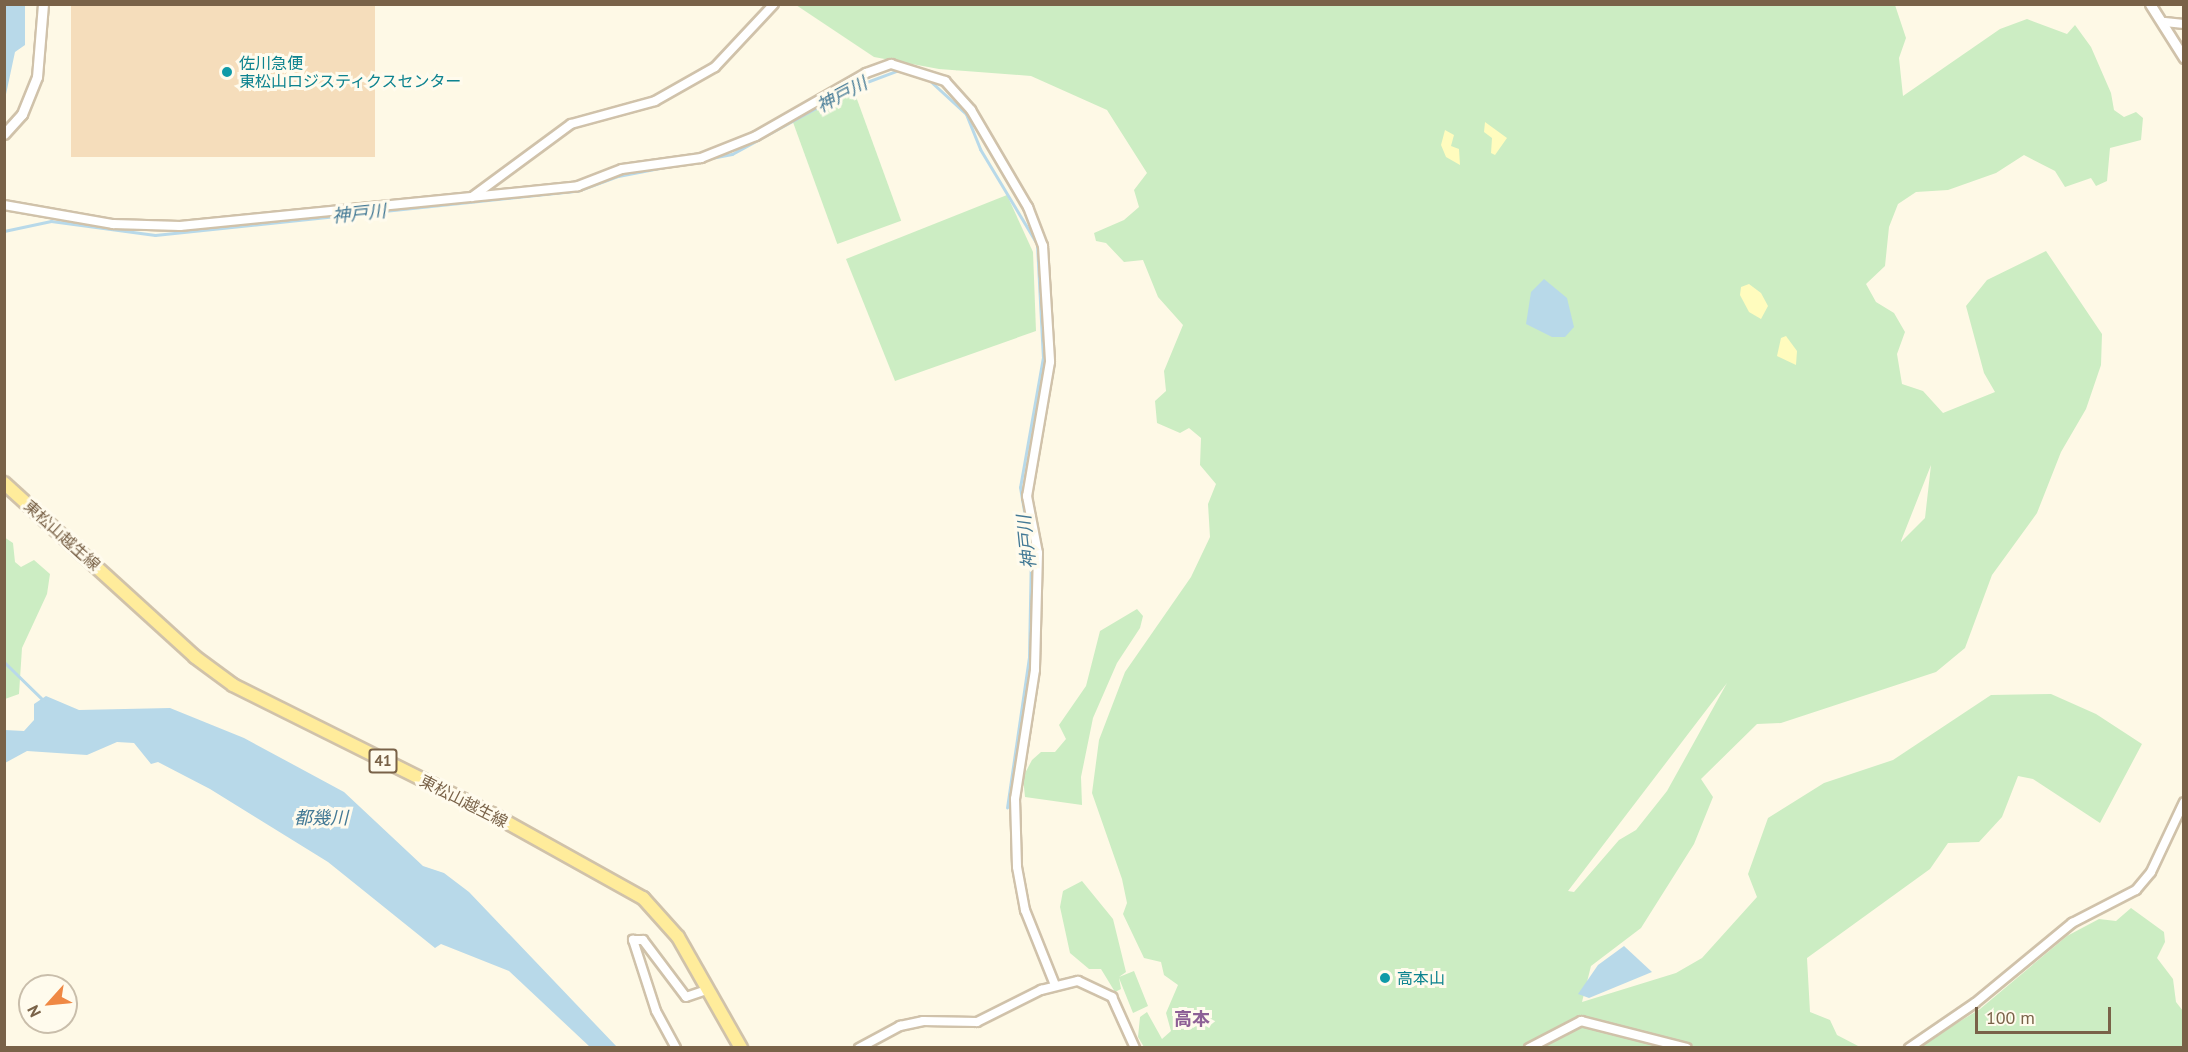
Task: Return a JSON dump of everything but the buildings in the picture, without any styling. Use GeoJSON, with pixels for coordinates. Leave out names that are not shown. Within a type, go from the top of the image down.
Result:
{"type":"FeatureCollection","features":[{"type":"Feature","properties":{"kind":"main road","name":"東松山越生線"},"geometry":{"type":"LineString","coordinates":[[4,483],[195,657],[233,685],[492,814],[643,898],[667,921],[741,1047]]}},
{"type":"Feature","properties":{"kind":"street"},"geometry":{"type":"LineString","coordinates":[[4,134],[22,114],[37,77],[43,4]]}},
{"type":"Feature","properties":{"kind":"street"},"geometry":{"type":"LineString","coordinates":[[471,198],[571,124],[654,101],[715,67],[774,4]]}},
{"type":"Feature","properties":{"kind":"street"},"geometry":{"type":"LineString","coordinates":[[2150,4],[2165,22],[2184,58]]}},
{"type":"Feature","properties":{"kind":"street"},"geometry":{"type":"LineString","coordinates":[[2165,22],[2184,24]]}},
{"type":"Feature","properties":{"kind":"street"},"geometry":{"type":"LineString","coordinates":[[4,206],[146,227],[579,186],[622,169],[701,158],[756,136],[866,73],[891,64],[932,75],[965,101],[1028,207],[1044,250],[1050,362],[1027,496],[1038,553],[1035,670],[1015,799],[1017,867],[1025,910],[1055,985]]}},
{"type":"Feature","properties":{"kind":"street"},"geometry":{"type":"LineString","coordinates":[[1909,1047],[1975,1003],[2072,923],[2136,890],[2151,872],[2184,802]]}},
{"type":"Feature","properties":{"kind":"street"},"geometry":{"type":"LineString","coordinates":[[676,1047],[656,1011],[633,940],[643,940],[686,997],[709,989]]}},
{"type":"Feature","properties":{"kind":"street"},"geometry":{"type":"LineString","coordinates":[[859,1047],[900,1026],[923,1021],[977,1022],[1055,985],[1078,981],[1106,991],[1126,1019],[1135,1047]]}},
{"type":"Feature","properties":{"kind":"street"},"geometry":{"type":"LineString","coordinates":[[1529,1047],[1581,1021],[1687,1047]]}},
{"type":"Feature","properties":{"kind":"green space"},"geometry":{"type":"Polygon","coordinates":[[[796,5],[1895,5],[1906,38],[1899,58],[1903,96],[2000,29],[2027,19],[2067,34],[2075,25],[2091,47],[2111,93],[2114,110],[2124,117],[2136,112],[2143,118],[2141,140],[2110,148],[2107,181],[2096,186],[2091,178],[2065,187],[2055,171],[2024,155],[1996,173],[1948,190],[1916,192],[1898,204],[1889,227],[1885,266],[1866,284],[1876,302],[1894,313],[1905,332],[1897,354],[1902,384],[1923,391],[1943,413],[1995,392],[1984,373],[1966,306],[1987,280],[2046,251],[2102,334],[2101,365],[2086,409],[2061,452],[2037,513],[1992,575],[1965,648],[1936,672],[1781,723],[1757,724],[1701,779],[1713,797],[1694,844],[1641,928],[1591,966],[1582,1002],[1676,973],[1702,958],[1757,897],[1748,874],[1768,818],[1824,783],[1893,760],[1991,695],[2051,694],[2096,714],[2142,744],[2100,823],[2033,779],[2018,776],[2002,817],[1979,842],[1948,843],[1930,869],[1807,958],[1810,1012],[1830,1020],[1837,1035],[1860,1047],[1144,1047],[1138,1037],[1140,1017],[1147,1012],[1162,1039],[1171,1031],[1166,1013],[1178,985],[1164,975],[1161,962],[1144,958],[1123,914],[1127,903],[1122,879],[1092,793],[1099,740],[1125,672],[1191,577],[1210,537],[1208,504],[1216,484],[1200,465],[1201,438],[1189,428],[1180,433],[1157,423],[1155,401],[1166,391],[1164,371],[1183,325],[1158,297],[1143,260],[1124,262],[1106,243],[1096,241],[1094,233],[1124,220],[1139,207],[1134,190],[1147,173],[1107,110],[1031,76],[939,69],[874,57],[796,5]],[[1931,465],[1901,541],[1901,542],[1925,518],[1931,465]],[[1727,683],[1568,891],[1574,892],[1619,840],[1636,830],[1667,791],[1727,683]]]}},
{"type":"Feature","properties":{"kind":"green space"},"geometry":{"type":"Polygon","coordinates":[[[854,91],[901,221],[837,244],[790,114],[854,91]]]}},
{"type":"Feature","properties":{"kind":"green space"},"geometry":{"type":"Polygon","coordinates":[[[1007,195],[1033,252],[1036,331],[895,381],[846,259],[1007,195]]]}},
{"type":"Feature","properties":{"kind":"green space"},"geometry":{"type":"Polygon","coordinates":[[[4,537],[13,543],[15,562],[21,567],[34,560],[50,574],[47,594],[22,648],[19,694],[5,699],[4,537]]]}},
{"type":"Feature","properties":{"kind":"green space"},"geometry":{"type":"Polygon","coordinates":[[[1137,609],[1143,616],[1140,628],[1117,663],[1093,718],[1081,777],[1082,805],[1025,797],[1023,777],[1032,760],[1041,752],[1055,752],[1066,739],[1059,725],[1086,686],[1100,631],[1137,609]]]}},
{"type":"Feature","properties":{"kind":"green space"},"geometry":{"type":"Polygon","coordinates":[[[1082,881],[1113,919],[1126,972],[1119,977],[1134,971],[1148,1006],[1133,1013],[1119,978],[1121,989],[1115,992],[1101,969],[1089,969],[1070,953],[1060,907],[1063,891],[1082,881]]]}},
{"type":"Feature","properties":{"kind":"green space"},"geometry":{"type":"Polygon","coordinates":[[[2131,908],[2164,932],[2165,942],[2157,958],[2173,979],[2176,1002],[2183,1011],[2183,1047],[1918,1047],[1980,1009],[2067,936],[2099,919],[2116,921],[2131,908]]]}},
{"type":"Feature","properties":{"kind":"sand"},"geometry":{"type":"Polygon","coordinates":[[[1485,122],[1507,138],[1495,155],[1491,153],[1492,138],[1484,132],[1485,122]]]}},
{"type":"Feature","properties":{"kind":"sand"},"geometry":{"type":"Polygon","coordinates":[[[1445,130],[1454,135],[1451,146],[1459,149],[1460,165],[1446,157],[1441,145],[1445,130]]]}},
{"type":"Feature","properties":{"kind":"sand"},"geometry":{"type":"Polygon","coordinates":[[[1749,284],[1761,293],[1768,306],[1761,319],[1749,312],[1740,295],[1741,287],[1749,284]]]}},
{"type":"Feature","properties":{"kind":"sand"},"geometry":{"type":"Polygon","coordinates":[[[1786,336],[1797,351],[1796,365],[1777,356],[1781,338],[1786,336]]]}},
{"type":"Feature","properties":{"kind":"water"},"geometry":{"type":"Polygon","coordinates":[[[5,4],[25,5],[25,45],[15,52],[5,99],[5,4]]]}},
{"type":"Feature","properties":{"kind":"water"},"geometry":{"type":"Polygon","coordinates":[[[1544,279],[1567,298],[1574,327],[1565,337],[1552,337],[1526,324],[1531,292],[1544,279]]]}},
{"type":"Feature","properties":{"kind":"water","name":"都幾川"},"geometry":{"type":"Polygon","coordinates":[[[46,696],[79,710],[170,708],[244,738],[344,792],[423,866],[444,873],[469,892],[617,1047],[590,1047],[509,971],[441,944],[435,948],[328,862],[210,789],[158,762],[151,764],[134,743],[117,742],[87,755],[27,751],[5,763],[5,730],[24,731],[34,720],[34,704],[46,696]]]}},
{"type":"Feature","properties":{"kind":"water"},"geometry":{"type":"Polygon","coordinates":[[[1624,946],[1652,972],[1589,998],[1578,994],[1598,965],[1624,946]]]}},
{"type":"Feature","properties":{"kind":"waterway","name":"神戸川"},"geometry":{"type":"LineString","coordinates":[[4,231],[51,221],[155,235],[577,191],[618,176],[732,154],[856,86],[899,70]]}},
{"type":"Feature","properties":{"kind":"waterway","name":"神戸川"},"geometry":{"type":"LineString","coordinates":[[928,79],[966,114],[980,149],[1037,244],[1043,357],[1020,487],[1031,552],[1029,657],[1007,807]]}},
{"type":"Feature","properties":{"kind":"waterway"},"geometry":{"type":"LineString","coordinates":[[4,662],[44,701]]}},
{"type":"Feature","properties":{"kind":"place","name":"佐川急便 東松山ロジスティクスセンター"},"geometry":{"type":"Point","coordinates":[227,72]}},
{"type":"Feature","properties":{"kind":"place","name":"高本山"},"geometry":{"type":"Point","coordinates":[1385,978]}},
{"type":"Feature","properties":{"kind":"district","name":"高本"},"geometry":{"type":"Point","coordinates":[1192,1019]}}]}
